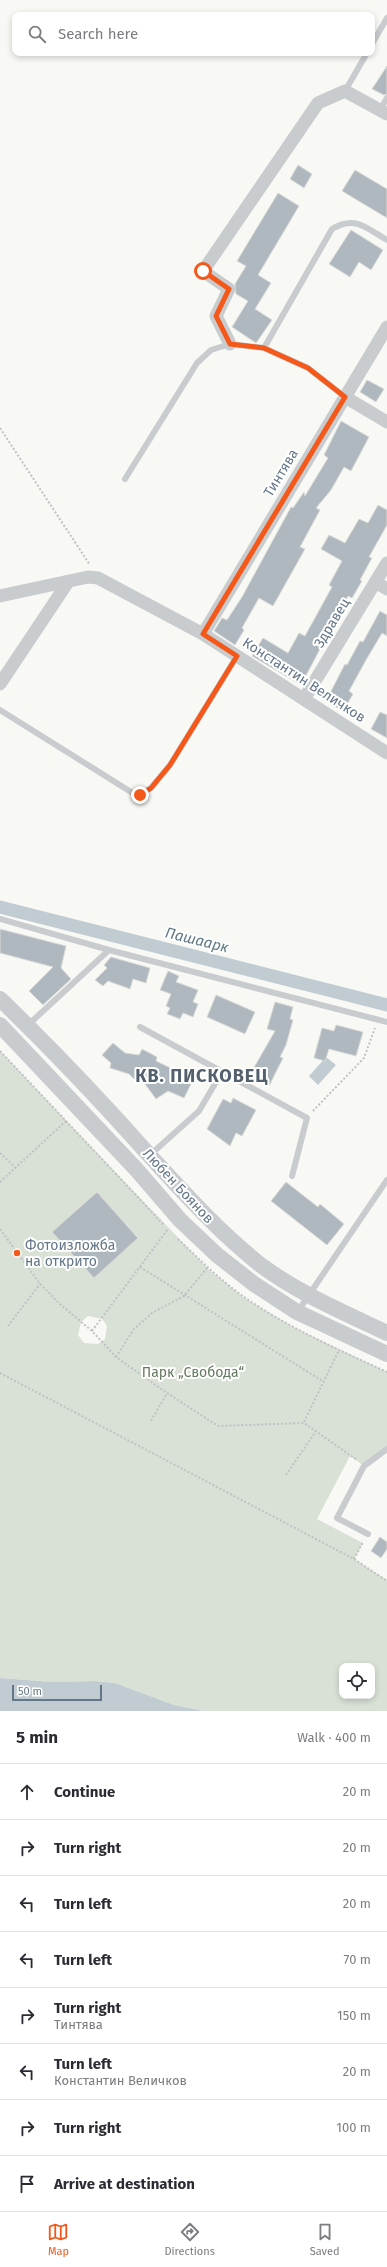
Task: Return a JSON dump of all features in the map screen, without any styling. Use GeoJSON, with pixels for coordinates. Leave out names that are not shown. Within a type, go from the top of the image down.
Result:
{"type":"FeatureCollection","features":[{"type":"Feature","properties":{"kind":"street"},"geometry":{"type":"LineString","coordinates":[[230,344],[216,316],[229,289],[203,271],[318,103],[345,91],[384,112]]}},
{"type":"Feature","properties":{"kind":"street","name":"Тинтява"},"geometry":{"type":"LineString","coordinates":[[203,634],[387,327]]}},
{"type":"Feature","properties":{"kind":"street"},"geometry":{"type":"LineString","coordinates":[[345,397],[387,422]]}},
{"type":"Feature","properties":{"kind":"street","name":"Здравец"},"geometry":{"type":"LineString","coordinates":[[304,700],[387,563]]}},
{"type":"Feature","properties":{"kind":"street"},"geometry":{"type":"LineString","coordinates":[[0,596],[88,577],[98,578]]}},
{"type":"Feature","properties":{"kind":"street","name":"Константин Величков"},"geometry":{"type":"LineString","coordinates":[[98,578],[203,634],[387,753]]}},
{"type":"Feature","properties":{"kind":"street"},"geometry":{"type":"LineString","coordinates":[[0,684],[68,582]]}},
{"type":"Feature","properties":{"kind":"street"},"geometry":{"type":"LineString","coordinates":[[375,582],[387,589]]}},
{"type":"Feature","properties":{"kind":"street","name":"Любен Боянов"},"geometry":{"type":"LineString","coordinates":[[0,999],[28,1025],[150,1155],[194,1205],[229,1239],[264,1267],[309,1296],[387,1333]]}},
{"type":"Feature","properties":{"kind":"street","name":"Любен Боянов"},"geometry":{"type":"LineString","coordinates":[[0,1025],[136,1168],[180,1220],[217,1255],[254,1284],[297,1312],[387,1354]]}},
{"type":"Feature","properties":{"kind":"street"},"geometry":{"type":"LineString","coordinates":[[136,1168],[150,1155]]}},
{"type":"Feature","properties":{"kind":"lane"},"geometry":{"type":"LineString","coordinates":[[375,39],[387,18]]}},
{"type":"Feature","properties":{"kind":"lane"},"geometry":{"type":"LineString","coordinates":[[345,91],[365,56]]}},
{"type":"Feature","properties":{"kind":"lane"},"geometry":{"type":"LineString","coordinates":[[384,112],[387,98]]}},
{"type":"Feature","properties":{"kind":"lane"},"geometry":{"type":"LineString","coordinates":[[264,348],[332,229],[343,222],[355,222],[387,240]]}},
{"type":"Feature","properties":{"kind":"lane"},"geometry":{"type":"LineString","coordinates":[[125,479],[197,363],[212,350],[230,344],[264,348],[308,368],[345,397]]}},
{"type":"Feature","properties":{"kind":"lane"},"geometry":{"type":"LineString","coordinates":[[0,710],[131,792],[140,795],[151,788],[170,765],[237,656]]}},
{"type":"Feature","properties":{"kind":"lane"},"geometry":{"type":"LineString","coordinates":[[0,919],[109,950],[387,1022]]}},
{"type":"Feature","properties":{"kind":"lane"},"geometry":{"type":"LineString","coordinates":[[28,1025],[109,950]]}},
{"type":"Feature","properties":{"kind":"lane"},"geometry":{"type":"LineString","coordinates":[[140,1028],[307,1118],[292,1176]]}},
{"type":"Feature","properties":{"kind":"lane"},"geometry":{"type":"LineString","coordinates":[[150,1155],[199,1111],[222,1072]]}},
{"type":"Feature","properties":{"kind":"lane"},"geometry":{"type":"LineString","coordinates":[[297,1312],[387,1180]]}},
{"type":"Feature","properties":{"kind":"lane"},"geometry":{"type":"LineString","coordinates":[[368,1534],[337,1518],[364,1466],[387,1449]]}},
{"type":"Feature","properties":{"kind":"path"},"geometry":{"type":"LineString","coordinates":[[0,428],[98,578]]}},
{"type":"Feature","properties":{"kind":"path"},"geometry":{"type":"LineString","coordinates":[[307,1118],[364,1058],[378,1020]]}},
{"type":"Feature","properties":{"kind":"path"},"geometry":{"type":"LineString","coordinates":[[0,1182],[66,1121]]}},
{"type":"Feature","properties":{"kind":"path"},"geometry":{"type":"LineString","coordinates":[[0,1153],[16,1168]]}},
{"type":"Feature","properties":{"kind":"path"},"geometry":{"type":"LineString","coordinates":[[0,1229],[40,1284],[61,1305],[92,1331],[116,1357],[218,1426],[304,1423],[316,1430],[364,1466]]}},
{"type":"Feature","properties":{"kind":"path"},"geometry":{"type":"LineString","coordinates":[[92,1331],[168,1229]]}},
{"type":"Feature","properties":{"kind":"path"},"geometry":{"type":"LineString","coordinates":[[140,1267],[324,1382]]}},
{"type":"Feature","properties":{"kind":"path"},"geometry":{"type":"LineString","coordinates":[[116,1357],[134,1329],[152,1313],[185,1295],[207,1268]]}},
{"type":"Feature","properties":{"kind":"path"},"geometry":{"type":"LineString","coordinates":[[8,1326],[40,1284]]}},
{"type":"Feature","properties":{"kind":"path"},"geometry":{"type":"LineString","coordinates":[[304,1423],[339,1350]]}},
{"type":"Feature","properties":{"kind":"path"},"geometry":{"type":"LineString","coordinates":[[0,1373],[354,1559],[387,1581]]}},
{"type":"Feature","properties":{"kind":"path"},"geometry":{"type":"LineString","coordinates":[[151,1420],[167,1392]]}},
{"type":"Feature","properties":{"kind":"path"},"geometry":{"type":"LineString","coordinates":[[286,1475],[316,1430]]}},
{"type":"Feature","properties":{"kind":"path"},"geometry":{"type":"LineString","coordinates":[[354,1559],[368,1534]]}},
{"type":"Feature","properties":{"kind":"green space","name":"Парк „Свобода“"},"geometry":{"type":"Polygon","coordinates":[[[0,1051],[207,1268],[246,1299],[293,1327],[387,1372],[387,1449],[364,1466],[350,1456],[317,1519],[363,1543],[354,1559],[387,1580],[387,1711],[204,1711],[174,1705],[115,1683],[95,1681],[53,1682],[0,1678],[0,1051]],[[97,1192],[52,1232],[94,1278],[138,1237],[97,1192]],[[88,1316],[81,1322],[78,1335],[84,1343],[98,1344],[105,1339],[107,1326],[102,1319],[88,1316]]]}},
{"type":"Feature","properties":{"kind":"shaded area"},"geometry":{"type":"Polygon","coordinates":[[[326,1057],[336,1065],[318,1085],[309,1076],[326,1057]]]}},
{"type":"Feature","properties":{"kind":"shaded area"},"geometry":{"type":"Polygon","coordinates":[[[0,1678],[53,1682],[95,1681],[115,1683],[174,1705],[204,1711],[0,1711],[0,1678]]]}},
{"type":"Feature","properties":{"kind":"building"},"geometry":{"type":"Polygon","coordinates":[[[387,66],[387,94],[384,95],[372,89],[387,66]]]}},
{"type":"Feature","properties":{"kind":"building"},"geometry":{"type":"Polygon","coordinates":[[[298,165],[312,174],[304,188],[290,179],[298,165]]]}},
{"type":"Feature","properties":{"kind":"building"},"geometry":{"type":"Polygon","coordinates":[[[355,170],[387,189],[387,218],[342,191],[355,170]]]}},
{"type":"Feature","properties":{"kind":"building"},"geometry":{"type":"Polygon","coordinates":[[[278,193],[299,206],[258,275],[271,283],[255,309],[272,320],[256,343],[232,327],[248,301],[236,294],[235,284],[246,266],[237,261],[278,193]]]}},
{"type":"Feature","properties":{"kind":"building"},"geometry":{"type":"Polygon","coordinates":[[[351,230],[383,250],[371,270],[359,262],[350,277],[329,264],[351,230]]]}},
{"type":"Feature","properties":{"kind":"building"},"geometry":{"type":"Polygon","coordinates":[[[367,380],[384,389],[376,402],[360,392],[367,380]]]}},
{"type":"Feature","properties":{"kind":"building"},"geometry":{"type":"Polygon","coordinates":[[[341,421],[369,437],[351,471],[344,467],[331,490],[316,508],[320,510],[300,547],[305,549],[273,606],[259,598],[242,628],[244,630],[235,645],[214,631],[222,618],[227,620],[242,597],[291,507],[293,508],[304,492],[305,496],[328,458],[324,455],[341,421]]]}},
{"type":"Feature","properties":{"kind":"building"},"geometry":{"type":"Polygon","coordinates":[[[378,505],[387,510],[387,525],[369,557],[372,558],[360,580],[362,581],[352,598],[348,596],[301,685],[252,656],[263,638],[288,653],[299,633],[305,636],[332,587],[329,585],[342,561],[321,549],[329,535],[345,543],[359,519],[368,523],[378,505]]]}},
{"type":"Feature","properties":{"kind":"building"},"geometry":{"type":"Polygon","coordinates":[[[380,611],[387,615],[387,636],[382,633],[366,660],[349,691],[353,694],[343,711],[326,701],[345,664],[347,665],[360,641],[363,642],[380,611]]]}},
{"type":"Feature","properties":{"kind":"building"},"geometry":{"type":"Polygon","coordinates":[[[380,712],[387,715],[387,738],[371,729],[380,712]]]}},
{"type":"Feature","properties":{"kind":"building"},"geometry":{"type":"Polygon","coordinates":[[[0,929],[66,946],[61,968],[71,979],[43,1005],[29,991],[53,967],[0,953],[0,929]]]}},
{"type":"Feature","properties":{"kind":"building"},"geometry":{"type":"Polygon","coordinates":[[[111,957],[150,968],[146,983],[133,979],[130,989],[108,981],[103,986],[95,980],[107,968],[104,965],[111,957]]]}},
{"type":"Feature","properties":{"kind":"building"},"geometry":{"type":"Polygon","coordinates":[[[168,971],[179,976],[176,982],[198,990],[193,1002],[198,1004],[193,1017],[183,1013],[180,1019],[167,1014],[170,1008],[166,1006],[171,994],[160,990],[168,971]]]}},
{"type":"Feature","properties":{"kind":"building"},"geometry":{"type":"Polygon","coordinates":[[[216,995],[255,1012],[245,1034],[207,1017],[216,995]]]}},
{"type":"Feature","properties":{"kind":"building"},"geometry":{"type":"Polygon","coordinates":[[[275,1002],[293,1007],[290,1019],[293,1020],[286,1045],[280,1057],[283,1058],[269,1086],[255,1079],[258,1074],[252,1071],[275,1031],[267,1029],[275,1002]]]}},
{"type":"Feature","properties":{"kind":"building"},"geometry":{"type":"Polygon","coordinates":[[[336,1025],[363,1032],[356,1056],[329,1049],[325,1061],[314,1058],[322,1028],[334,1031],[336,1025]]]}},
{"type":"Feature","properties":{"kind":"building"},"geometry":{"type":"Polygon","coordinates":[[[113,1043],[125,1053],[139,1055],[142,1049],[157,1057],[156,1061],[181,1073],[179,1078],[191,1084],[184,1098],[168,1091],[156,1099],[142,1080],[138,1083],[129,1074],[110,1068],[111,1063],[102,1055],[113,1043]]]}},
{"type":"Feature","properties":{"kind":"building"},"geometry":{"type":"Polygon","coordinates":[[[233,1098],[256,1110],[242,1136],[236,1133],[230,1146],[207,1129],[223,1099],[231,1103],[233,1098]]]}},
{"type":"Feature","properties":{"kind":"building"},"geometry":{"type":"Polygon","coordinates":[[[286,1182],[318,1207],[320,1204],[344,1224],[327,1245],[271,1201],[286,1182]]]}},
{"type":"Feature","properties":{"kind":"building"},"geometry":{"type":"Polygon","coordinates":[[[97,1192],[138,1238],[94,1278],[52,1232],[97,1192]]]}},
{"type":"Feature","properties":{"kind":"building"},"geometry":{"type":"Polygon","coordinates":[[[380,1537],[387,1542],[387,1549],[381,1558],[371,1551],[380,1537]]]}},
{"type":"Feature","properties":{"kind":"waterway","name":"Пашаарк"},"geometry":{"type":"LineString","coordinates":[[0,907],[387,1005]]}},
{"type":"Feature","properties":{"kind":"place","name":"Фотоизложба на открито"},"geometry":{"type":"Point","coordinates":[17,1253]}},
{"type":"Feature","properties":{"kind":"district","name":"КВ. ПИСКОВЕЦ"},"geometry":{"type":"Point","coordinates":[202,1076]}},
{"type":"Feature","properties":{"kind":"route"},"geometry":{"type":"LineString","coordinates":[[140,795],[151,788],[170,765],[237,656],[203,634],[345,397],[308,368],[264,348],[230,344],[216,316],[229,289],[203,271]]}}]}
